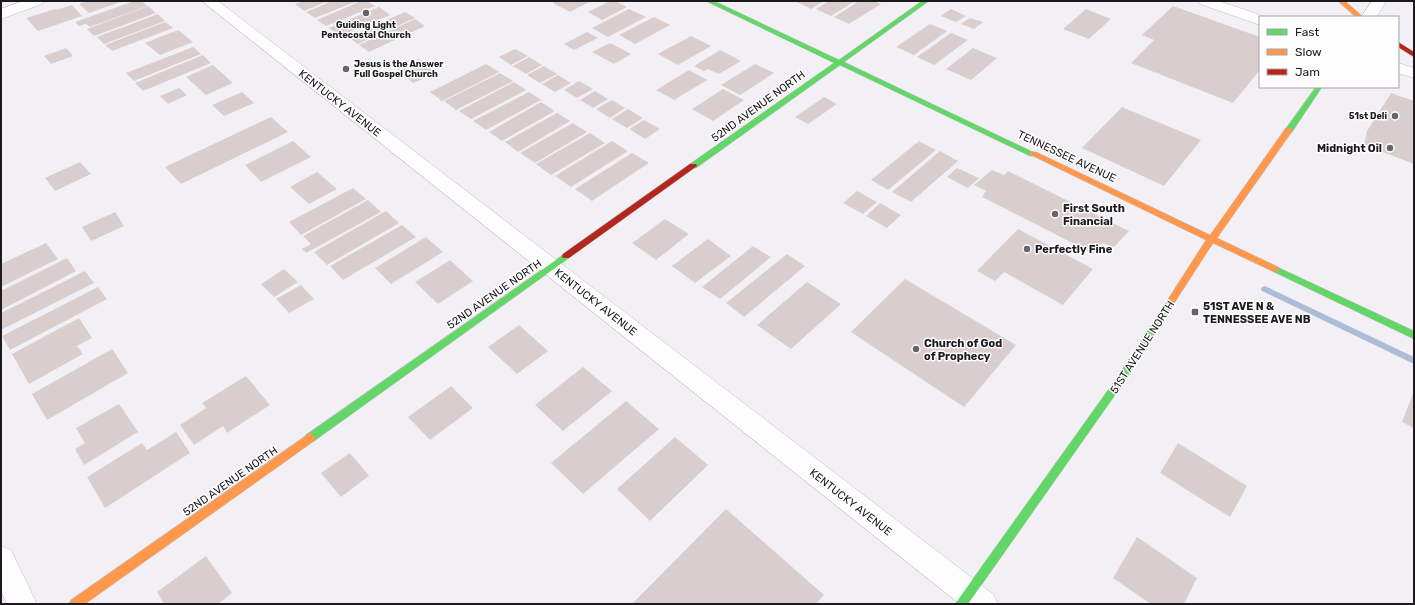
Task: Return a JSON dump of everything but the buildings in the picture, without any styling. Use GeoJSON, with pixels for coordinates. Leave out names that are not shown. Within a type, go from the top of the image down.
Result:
{"type":"FeatureCollection","features":[{"type":"Feature","properties":{"kind":"street"},"geometry":{"type":"LineString","coordinates":[[1,14],[37,1]]}},
{"type":"Feature","properties":{"kind":"street","name":"KENTUCKY AVENUE"},"geometry":{"type":"LineString","coordinates":[[208,1],[551,268],[971,600]]}},
{"type":"Feature","properties":{"kind":"street","name":"TENNESSEE AVENUE"},"geometry":{"type":"LineString","coordinates":[[709,1],[1414,335]]}},
{"type":"Feature","properties":{"kind":"street","name":"52ND AVENUE NORTH"},"geometry":{"type":"LineString","coordinates":[[75,604],[926,1]]}},
{"type":"Feature","properties":{"kind":"street"},"geometry":{"type":"LineString","coordinates":[[1205,1],[1259,20]]}},
{"type":"Feature","properties":{"kind":"street"},"geometry":{"type":"LineString","coordinates":[[1341,1],[1359,16]]}},
{"type":"Feature","properties":{"kind":"street"},"geometry":{"type":"LineString","coordinates":[[1370,16],[1379,1]]}},
{"type":"Feature","properties":{"kind":"street"},"geometry":{"type":"LineString","coordinates":[[1399,45],[1414,56]]}},
{"type":"Feature","properties":{"kind":"street"},"geometry":{"type":"LineString","coordinates":[[1399,68],[1414,73]]}},
{"type":"Feature","properties":{"kind":"street","name":"51ST AVENUE NORTH"},"geometry":{"type":"LineString","coordinates":[[971,600],[1120,382],[1212,238],[1318,88]]}},
{"type":"Feature","properties":{"kind":"street"},"geometry":{"type":"LineString","coordinates":[[1,560],[22,604]]}},
{"type":"Feature","properties":{"kind":"waterway"},"geometry":{"type":"LineString","coordinates":[[1265,289],[1414,361]]}},
{"type":"Feature","properties":{"kind":"traffic: fast"},"geometry":{"type":"LineString","coordinates":[[709,1],[1033,154]]}},
{"type":"Feature","properties":{"kind":"traffic: fast"},"geometry":{"type":"LineString","coordinates":[[693,166],[926,1]]}},
{"type":"Feature","properties":{"kind":"traffic: fast"},"geometry":{"type":"LineString","coordinates":[[1289,130],[1318,88]]}},
{"type":"Feature","properties":{"kind":"traffic: fast"},"geometry":{"type":"LineString","coordinates":[[310,438],[566,256]]}},
{"type":"Feature","properties":{"kind":"traffic: fast"},"geometry":{"type":"LineString","coordinates":[[1275,269],[1414,335]]}},
{"type":"Feature","properties":{"kind":"traffic: fast"},"geometry":{"type":"LineString","coordinates":[[961,604],[1119,382],[1168,306]]}},
{"type":"Feature","properties":{"kind":"traffic: slow"},"geometry":{"type":"LineString","coordinates":[[1341,1],[1359,16]]}},
{"type":"Feature","properties":{"kind":"traffic: slow"},"geometry":{"type":"LineString","coordinates":[[1168,306],[1212,238],[1289,130]]}},
{"type":"Feature","properties":{"kind":"traffic: slow"},"geometry":{"type":"LineString","coordinates":[[1033,154],[1275,269]]}},
{"type":"Feature","properties":{"kind":"traffic: slow"},"geometry":{"type":"LineString","coordinates":[[75,604],[310,438]]}},
{"type":"Feature","properties":{"kind":"traffic: jam"},"geometry":{"type":"LineString","coordinates":[[1399,45],[1414,55]]}},
{"type":"Feature","properties":{"kind":"traffic: jam"},"geometry":{"type":"LineString","coordinates":[[566,256],[693,166]]}},
{"type":"Feature","properties":{"kind":"place","name":"Guiding Light Pentecostal Church"},"geometry":{"type":"Point","coordinates":[366,13]}},
{"type":"Feature","properties":{"kind":"place","name":"Jesus is the Answer Full Gospel Church"},"geometry":{"type":"Point","coordinates":[346,69]}},
{"type":"Feature","properties":{"kind":"place","name":"51st Deli"},"geometry":{"type":"Point","coordinates":[1395,116]}},
{"type":"Feature","properties":{"kind":"place","name":"Midnight Oil"},"geometry":{"type":"Point","coordinates":[1390,148]}},
{"type":"Feature","properties":{"kind":"place","name":"First South Financial"},"geometry":{"type":"Point","coordinates":[1055,214]}},
{"type":"Feature","properties":{"kind":"place","name":"Perfectly Fine"},"geometry":{"type":"Point","coordinates":[1027,249]}},
{"type":"Feature","properties":{"kind":"place","name":"51ST AVE N & TENNESSEE AVE NB"},"geometry":{"type":"Point","coordinates":[1195,312]}},
{"type":"Feature","properties":{"kind":"place","name":"Church of God of Prophecy"},"geometry":{"type":"Point","coordinates":[916,349]}}]}
